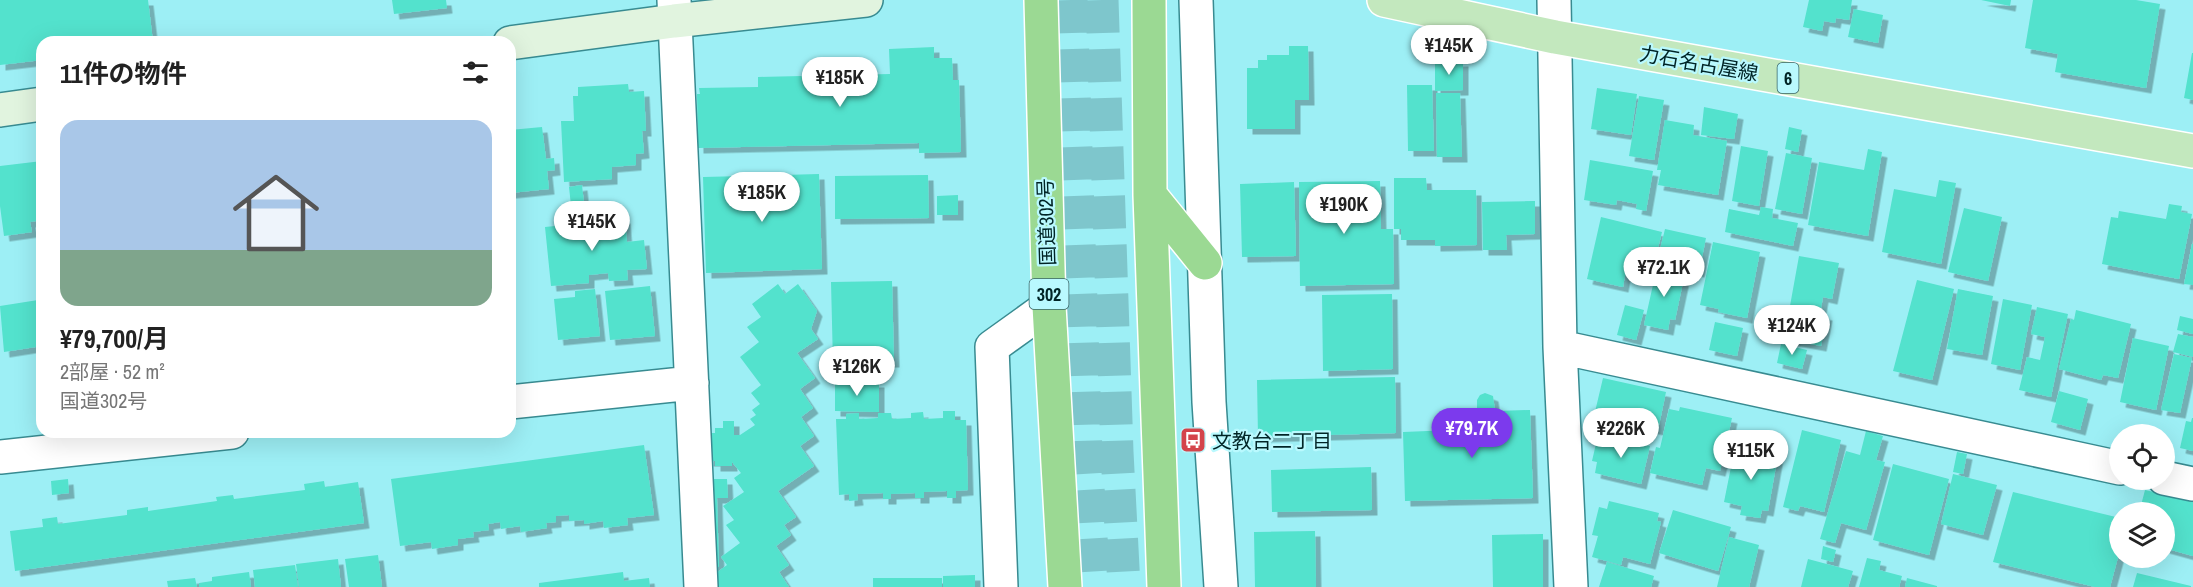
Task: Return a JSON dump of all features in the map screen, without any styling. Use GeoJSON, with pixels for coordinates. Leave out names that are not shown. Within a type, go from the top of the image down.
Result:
{"type":"FeatureCollection","features":[{"type":"Feature","properties":{"kind":"highway","name":"国道302号"},"geometry":{"type":"LineString","coordinates":[[1041,0],[1049,306],[1065,587]]}},
{"type":"Feature","properties":{"kind":"highway"},"geometry":{"type":"LineString","coordinates":[[1149,0],[1150,195],[1164,587]]}},
{"type":"Feature","properties":{"kind":"highway"},"geometry":{"type":"LineString","coordinates":[[1150,195],[1204,263]]}},
{"type":"Feature","properties":{"kind":"main road","name":"力石名古屋線"},"geometry":{"type":"LineString","coordinates":[[1384,0],[1555,37],[2193,151]]}},
{"type":"Feature","properties":{"kind":"street"},"geometry":{"type":"LineString","coordinates":[[516,42],[674,11],[866,0]]}},
{"type":"Feature","properties":{"kind":"street"},"geometry":{"type":"LineString","coordinates":[[1196,0],[1209,402],[1221,587]]}},
{"type":"Feature","properties":{"kind":"street"},"geometry":{"type":"LineString","coordinates":[[1554,0],[1560,347],[1571,587]]}},
{"type":"Feature","properties":{"kind":"street"},"geometry":{"type":"LineString","coordinates":[[674,11],[701,587]]}},
{"type":"Feature","properties":{"kind":"street"},"geometry":{"type":"LineString","coordinates":[[0,110],[36,106]]}},
{"type":"Feature","properties":{"kind":"street"},"geometry":{"type":"LineString","coordinates":[[1001,587],[992,347],[1049,306]]}},
{"type":"Feature","properties":{"kind":"street"},"geometry":{"type":"LineString","coordinates":[[1560,347],[2109,466]]}},
{"type":"Feature","properties":{"kind":"street"},"geometry":{"type":"LineString","coordinates":[[516,401],[692,383]]}},
{"type":"Feature","properties":{"kind":"street"},"geometry":{"type":"LineString","coordinates":[[0,457],[176,438]]}},
{"type":"Feature","properties":{"kind":"street"},"geometry":{"type":"LineString","coordinates":[[2175,480],[2193,484]]}},
{"type":"Feature","properties":{"kind":"building"},"geometry":{"type":"Polygon","coordinates":[[[0,0],[148,0],[152,36],[36,36],[36,61],[0,65],[0,0]]]}},
{"type":"Feature","properties":{"kind":"building"},"geometry":{"type":"Polygon","coordinates":[[[392,0],[446,0],[447,8],[394,14],[392,0]]]}},
{"type":"Feature","properties":{"kind":"building"},"geometry":{"type":"Polygon","coordinates":[[[1809,0],[1852,0],[1849,20],[1836,18],[1835,23],[1824,21],[1822,31],[1803,27],[1809,0]]]}},
{"type":"Feature","properties":{"kind":"building"},"geometry":{"type":"Polygon","coordinates":[[[1981,0],[2011,0],[2010,6],[1981,0]]]}},
{"type":"Feature","properties":{"kind":"building"},"geometry":{"type":"Polygon","coordinates":[[[2033,0],[2136,0],[2160,4],[2146,88],[2055,72],[2058,54],[2025,48],[2033,0]]]}},
{"type":"Feature","properties":{"kind":"building"},"geometry":{"type":"Polygon","coordinates":[[[1854,9],[1883,15],[1878,43],[1848,37],[1854,9]]]}},
{"type":"Feature","properties":{"kind":"building"},"geometry":{"type":"Polygon","coordinates":[[[1289,46],[1308,46],[1309,100],[1295,100],[1295,129],[1247,129],[1247,68],[1258,68],[1258,60],[1267,60],[1267,55],[1289,55],[1289,46]]]}},
{"type":"Feature","properties":{"kind":"building"},"geometry":{"type":"Polygon","coordinates":[[[934,47],[934,58],[952,58],[953,80],[959,80],[961,152],[919,153],[919,143],[698,148],[697,94],[700,94],[699,88],[758,87],[758,77],[890,74],[889,49],[934,47]]]}},
{"type":"Feature","properties":{"kind":"building"},"geometry":{"type":"Polygon","coordinates":[[[2193,53],[2193,100],[2184,98],[2193,53]]]}},
{"type":"Feature","properties":{"kind":"building"},"geometry":{"type":"Polygon","coordinates":[[[1463,61],[1463,90],[1435,91],[1435,62],[1463,61]]]}},
{"type":"Feature","properties":{"kind":"building"},"geometry":{"type":"Polygon","coordinates":[[[628,84],[629,92],[644,91],[646,131],[642,131],[644,153],[636,154],[636,165],[612,167],[612,179],[564,182],[561,121],[574,121],[573,96],[578,96],[578,87],[628,84]]]}},
{"type":"Feature","properties":{"kind":"building"},"geometry":{"type":"Polygon","coordinates":[[[1407,85],[1432,85],[1434,151],[1408,151],[1407,85]]]}},
{"type":"Feature","properties":{"kind":"building"},"geometry":{"type":"Polygon","coordinates":[[[1597,88],[1637,94],[1631,135],[1591,129],[1597,88]]]}},
{"type":"Feature","properties":{"kind":"building"},"geometry":{"type":"Polygon","coordinates":[[[1436,93],[1460,93],[1462,157],[1437,157],[1436,93]]]}},
{"type":"Feature","properties":{"kind":"building"},"geometry":{"type":"Polygon","coordinates":[[[1639,96],[1664,100],[1654,160],[1629,156],[1639,96]]]}},
{"type":"Feature","properties":{"kind":"building"},"geometry":{"type":"Polygon","coordinates":[[[1704,107],[1738,114],[1734,139],[1701,135],[1704,107]]]}},
{"type":"Feature","properties":{"kind":"building"},"geometry":{"type":"Polygon","coordinates":[[[1665,120],[1694,125],[1693,135],[1727,141],[1718,195],[1658,185],[1661,170],[1657,170],[1665,120]]]}},
{"type":"Feature","properties":{"kind":"building"},"geometry":{"type":"Polygon","coordinates":[[[542,127],[546,159],[554,158],[555,170],[547,171],[549,189],[516,192],[516,129],[542,127]]]}},
{"type":"Feature","properties":{"kind":"building"},"geometry":{"type":"Polygon","coordinates":[[[1789,127],[1802,130],[1798,152],[1785,149],[1789,127]]]}},
{"type":"Feature","properties":{"kind":"building"},"geometry":{"type":"Polygon","coordinates":[[[1741,146],[1768,151],[1759,206],[1732,201],[1741,146]]]}},
{"type":"Feature","properties":{"kind":"building"},"geometry":{"type":"Polygon","coordinates":[[[1868,149],[1882,152],[1868,236],[1808,225],[1819,162],[1864,170],[1868,149]]]}},
{"type":"Feature","properties":{"kind":"building"},"geometry":{"type":"Polygon","coordinates":[[[1786,153],[1812,158],[1802,214],[1775,209],[1786,153]]]}},
{"type":"Feature","properties":{"kind":"building"},"geometry":{"type":"Polygon","coordinates":[[[1590,160],[1653,171],[1646,211],[1636,209],[1637,204],[1617,200],[1616,205],[1584,200],[1590,160]]]}},
{"type":"Feature","properties":{"kind":"building"},"geometry":{"type":"Polygon","coordinates":[[[36,162],[36,221],[30,222],[32,232],[4,236],[0,206],[0,166],[36,162]]]}},
{"type":"Feature","properties":{"kind":"building"},"geometry":{"type":"Polygon","coordinates":[[[819,174],[822,269],[706,273],[703,177],[819,174]]]}},
{"type":"Feature","properties":{"kind":"building"},"geometry":{"type":"Polygon","coordinates":[[[928,175],[929,218],[835,219],[835,176],[928,175]]]}},
{"type":"Feature","properties":{"kind":"building"},"geometry":{"type":"Polygon","coordinates":[[[1394,178],[1426,178],[1427,190],[1476,190],[1477,245],[1435,246],[1435,240],[1401,240],[1401,229],[1394,229],[1394,178]]]}},
{"type":"Feature","properties":{"kind":"building"},"geometry":{"type":"Polygon","coordinates":[[[1939,180],[1956,183],[1941,264],[1882,252],[1894,189],[1936,197],[1939,180]]]}},
{"type":"Feature","properties":{"kind":"building"},"geometry":{"type":"Polygon","coordinates":[[[1380,181],[1381,229],[1393,229],[1394,284],[1300,286],[1299,182],[1380,181]]]}},
{"type":"Feature","properties":{"kind":"building"},"geometry":{"type":"Polygon","coordinates":[[[1294,182],[1296,256],[1242,257],[1240,184],[1294,182]]]}},
{"type":"Feature","properties":{"kind":"building"},"geometry":{"type":"Polygon","coordinates":[[[582,185],[585,213],[572,215],[569,187],[582,185]]]}},
{"type":"Feature","properties":{"kind":"building"},"geometry":{"type":"Polygon","coordinates":[[[958,195],[958,215],[937,215],[937,196],[958,195]]]}},
{"type":"Feature","properties":{"kind":"building"},"geometry":{"type":"Polygon","coordinates":[[[1535,201],[1535,234],[1506,235],[1507,250],[1483,250],[1482,202],[1535,201]]]}},
{"type":"Feature","properties":{"kind":"building"},"geometry":{"type":"Polygon","coordinates":[[[2169,204],[2182,206],[2181,212],[2192,214],[2179,279],[2102,264],[2111,217],[2118,218],[2119,211],[2166,219],[2169,204]]]}},
{"type":"Feature","properties":{"kind":"building"},"geometry":{"type":"Polygon","coordinates":[[[1761,207],[1773,209],[1772,218],[1798,223],[1793,246],[1725,232],[1729,209],[1759,215],[1761,207]]]}},
{"type":"Feature","properties":{"kind":"building"},"geometry":{"type":"Polygon","coordinates":[[[1964,208],[2002,217],[1988,281],[1948,272],[1964,208]]]}},
{"type":"Feature","properties":{"kind":"building"},"geometry":{"type":"Polygon","coordinates":[[[1601,217],[1662,232],[1650,280],[1625,275],[1623,287],[1587,279],[1601,217]]]}},
{"type":"Feature","properties":{"kind":"building"},"geometry":{"type":"Polygon","coordinates":[[[625,218],[627,242],[644,240],[647,269],[627,270],[628,280],[609,281],[608,273],[589,275],[589,283],[551,286],[545,227],[586,223],[587,231],[595,231],[594,222],[625,218]]]}},
{"type":"Feature","properties":{"kind":"building"},"geometry":{"type":"Polygon","coordinates":[[[1665,229],[1706,238],[1699,272],[1657,262],[1665,229]]]}},
{"type":"Feature","properties":{"kind":"building"},"geometry":{"type":"Polygon","coordinates":[[[1713,242],[1760,252],[1747,318],[1718,312],[1719,309],[1700,305],[1713,242]]]}},
{"type":"Feature","properties":{"kind":"building"},"geometry":{"type":"Polygon","coordinates":[[[2193,244],[2193,285],[2184,284],[2193,244]]]}},
{"type":"Feature","properties":{"kind":"building"},"geometry":{"type":"Polygon","coordinates":[[[1799,256],[1839,263],[1832,299],[1823,297],[1820,314],[1827,315],[1821,346],[1784,339],[1799,256]]]}},
{"type":"Feature","properties":{"kind":"building"},"geometry":{"type":"Polygon","coordinates":[[[1657,267],[1685,273],[1675,320],[1670,319],[1668,330],[1644,325],[1657,267]]]}},
{"type":"Feature","properties":{"kind":"building"},"geometry":{"type":"Polygon","coordinates":[[[1917,280],[1954,289],[1932,380],[1893,371],[1917,280]]]}},
{"type":"Feature","properties":{"kind":"building"},"geometry":{"type":"Polygon","coordinates":[[[892,281],[894,362],[833,364],[831,282],[892,281]]]}},
{"type":"Feature","properties":{"kind":"building"},"geometry":{"type":"Polygon","coordinates":[[[778,284],[785,294],[798,284],[817,311],[811,329],[818,339],[797,353],[815,378],[800,389],[813,408],[801,417],[814,436],[800,446],[814,466],[778,491],[796,517],[784,525],[791,535],[776,546],[789,565],[779,572],[789,587],[714,587],[708,579],[727,565],[721,557],[740,543],[726,525],[734,520],[723,506],[744,492],[734,478],[741,473],[732,462],[732,466],[715,466],[715,461],[708,461],[708,433],[715,433],[715,428],[723,428],[723,421],[734,421],[734,435],[740,435],[755,425],[750,419],[756,415],[752,410],[760,404],[751,393],[761,385],[740,357],[759,342],[747,327],[761,317],[752,304],[778,284]]]}},
{"type":"Feature","properties":{"kind":"building"},"geometry":{"type":"Polygon","coordinates":[[[650,286],[655,336],[610,340],[605,291],[650,286]]]}},
{"type":"Feature","properties":{"kind":"building"},"geometry":{"type":"Polygon","coordinates":[[[595,289],[600,336],[558,340],[554,299],[575,297],[575,291],[595,289]]]}},
{"type":"Feature","properties":{"kind":"building"},"geometry":{"type":"Polygon","coordinates":[[[1958,289],[1993,296],[1982,355],[1947,349],[1958,289]]]}},
{"type":"Feature","properties":{"kind":"building"},"geometry":{"type":"Polygon","coordinates":[[[1392,294],[1393,369],[1323,371],[1322,295],[1392,294]]]}},
{"type":"Feature","properties":{"kind":"building"},"geometry":{"type":"Polygon","coordinates":[[[2003,299],[2032,305],[2020,370],[1991,364],[2003,299]]]}},
{"type":"Feature","properties":{"kind":"building"},"geometry":{"type":"Polygon","coordinates":[[[36,300],[36,347],[4,352],[0,306],[36,300]]]}},
{"type":"Feature","properties":{"kind":"building"},"geometry":{"type":"Polygon","coordinates":[[[1625,305],[1644,310],[1636,340],[1617,335],[1625,305]]]}},
{"type":"Feature","properties":{"kind":"building"},"geometry":{"type":"Polygon","coordinates":[[[2037,307],[2068,314],[2051,397],[2019,390],[2027,357],[2040,360],[2045,337],[2031,334],[2037,307]]]}},
{"type":"Feature","properties":{"kind":"building"},"geometry":{"type":"Polygon","coordinates":[[[2076,310],[2131,324],[2118,378],[2103,375],[2101,380],[2059,369],[2071,319],[2074,320],[2076,310]]]}},
{"type":"Feature","properties":{"kind":"building"},"geometry":{"type":"Polygon","coordinates":[[[2180,316],[2193,319],[2193,334],[2177,330],[2180,316]]]}},
{"type":"Feature","properties":{"kind":"building"},"geometry":{"type":"Polygon","coordinates":[[[1715,322],[1743,328],[1737,356],[1709,350],[1715,322]]]}},
{"type":"Feature","properties":{"kind":"building"},"geometry":{"type":"Polygon","coordinates":[[[2178,334],[2193,337],[2193,357],[2173,352],[2178,334]]]}},
{"type":"Feature","properties":{"kind":"building"},"geometry":{"type":"Polygon","coordinates":[[[2133,338],[2169,346],[2156,410],[2120,402],[2133,338]]]}},
{"type":"Feature","properties":{"kind":"building"},"geometry":{"type":"Polygon","coordinates":[[[1781,344],[1807,350],[1802,369],[1777,363],[1781,344]]]}},
{"type":"Feature","properties":{"kind":"building"},"geometry":{"type":"Polygon","coordinates":[[[2174,354],[2192,358],[2180,413],[2161,410],[2174,354]]]}},
{"type":"Feature","properties":{"kind":"building"},"geometry":{"type":"Polygon","coordinates":[[[1395,377],[1396,433],[1258,437],[1257,380],[1395,377]]]}},
{"type":"Feature","properties":{"kind":"building"},"geometry":{"type":"Polygon","coordinates":[[[1603,378],[1666,392],[1658,430],[1594,416],[1603,378]]]}},
{"type":"Feature","properties":{"kind":"building"},"geometry":{"type":"Polygon","coordinates":[[[835,382],[879,382],[879,412],[835,411],[835,382]]]}},
{"type":"Feature","properties":{"kind":"building"},"geometry":{"type":"Polygon","coordinates":[[[2059,391],[2088,399],[2080,430],[2051,422],[2059,391]]]}},
{"type":"Feature","properties":{"kind":"building"},"geometry":{"type":"Polygon","coordinates":[[[1485,393],[1493,396],[1495,411],[1530,410],[1533,498],[1405,501],[1403,432],[1477,429],[1477,400],[1485,393]]]}},
{"type":"Feature","properties":{"kind":"building"},"geometry":{"type":"Polygon","coordinates":[[[1680,407],[1732,418],[1720,471],[1706,468],[1702,485],[1650,473],[1656,447],[1660,448],[1669,409],[1679,411],[1680,407]]]}},
{"type":"Feature","properties":{"kind":"building"},"geometry":{"type":"Polygon","coordinates":[[[943,411],[955,411],[955,420],[966,420],[968,490],[956,491],[956,498],[947,498],[947,491],[924,492],[924,498],[915,498],[915,493],[891,494],[891,499],[883,499],[883,493],[857,494],[858,500],[849,501],[849,494],[839,495],[836,419],[846,419],[846,414],[859,413],[859,419],[878,418],[878,413],[891,413],[892,419],[911,418],[911,413],[923,412],[924,419],[943,418],[943,411]]]}},
{"type":"Feature","properties":{"kind":"building"},"geometry":{"type":"Polygon","coordinates":[[[2192,418],[2193,451],[2180,448],[2186,421],[2191,422],[2192,418]]]}},
{"type":"Feature","properties":{"kind":"building"},"geometry":{"type":"Polygon","coordinates":[[[1802,430],[1841,440],[1824,512],[1800,506],[1798,511],[1783,507],[1802,430]]]}},
{"type":"Feature","properties":{"kind":"building"},"geometry":{"type":"Polygon","coordinates":[[[1866,431],[1883,436],[1876,460],[1885,462],[1866,530],[1841,523],[1835,543],[1820,539],[1846,451],[1860,455],[1866,431]]]}},
{"type":"Feature","properties":{"kind":"building"},"geometry":{"type":"Polygon","coordinates":[[[1598,435],[1650,446],[1641,484],[1595,473],[1597,462],[1592,461],[1598,435]]]}},
{"type":"Feature","properties":{"kind":"building"},"geometry":{"type":"Polygon","coordinates":[[[644,445],[654,515],[627,518],[628,525],[604,528],[603,521],[584,524],[584,520],[569,521],[569,515],[556,516],[556,522],[546,523],[547,528],[521,532],[520,526],[501,529],[500,522],[488,524],[489,530],[473,532],[474,537],[458,539],[458,545],[432,549],[431,542],[400,546],[391,479],[644,445]]]}},
{"type":"Feature","properties":{"kind":"building"},"geometry":{"type":"Polygon","coordinates":[[[1735,447],[1778,455],[1768,511],[1762,510],[1760,518],[1740,515],[1742,506],[1724,502],[1735,447]]]}},
{"type":"Feature","properties":{"kind":"building"},"geometry":{"type":"Polygon","coordinates":[[[1957,452],[1967,454],[1963,474],[1953,472],[1957,452]]]}},
{"type":"Feature","properties":{"kind":"building"},"geometry":{"type":"Polygon","coordinates":[[[1893,464],[1949,479],[1929,555],[1873,540],[1893,464]]]}},
{"type":"Feature","properties":{"kind":"building"},"geometry":{"type":"Polygon","coordinates":[[[1371,467],[1372,510],[1272,512],[1271,470],[1371,467]]]}},
{"type":"Feature","properties":{"kind":"building"},"geometry":{"type":"Polygon","coordinates":[[[1953,474],[1997,485],[1983,535],[1941,524],[1953,474]]]}},
{"type":"Feature","properties":{"kind":"building"},"geometry":{"type":"Polygon","coordinates":[[[68,479],[69,493],[52,495],[51,481],[68,479]]]}},
{"type":"Feature","properties":{"kind":"building"},"geometry":{"type":"Polygon","coordinates":[[[706,479],[727,479],[728,498],[717,498],[719,567],[709,567],[706,479]]]}},
{"type":"Feature","properties":{"kind":"building"},"geometry":{"type":"Polygon","coordinates":[[[324,481],[325,487],[358,482],[364,523],[15,571],[10,531],[43,527],[42,519],[57,517],[58,524],[127,515],[127,510],[148,507],[148,511],[217,501],[216,497],[233,495],[234,499],[305,490],[304,484],[324,481]]]}},
{"type":"Feature","properties":{"kind":"building"},"geometry":{"type":"Polygon","coordinates":[[[2145,490],[2193,501],[2193,556],[2175,551],[2175,502],[2142,502],[2145,490]]]}},
{"type":"Feature","properties":{"kind":"building"},"geometry":{"type":"Polygon","coordinates":[[[2013,492],[2109,515],[2109,568],[2115,568],[2110,587],[2095,587],[1993,562],[2013,492]]]}},
{"type":"Feature","properties":{"kind":"building"},"geometry":{"type":"Polygon","coordinates":[[[1609,501],[1659,513],[1657,521],[1661,522],[1650,564],[1623,557],[1621,565],[1592,557],[1598,536],[1592,535],[1599,507],[1607,509],[1609,501]]]}},
{"type":"Feature","properties":{"kind":"building"},"geometry":{"type":"Polygon","coordinates":[[[1673,510],[1731,527],[1718,571],[1659,553],[1673,510]]]}},
{"type":"Feature","properties":{"kind":"building"},"geometry":{"type":"Polygon","coordinates":[[[1315,531],[1316,587],[1255,587],[1254,532],[1315,531]]]}},
{"type":"Feature","properties":{"kind":"building"},"geometry":{"type":"Polygon","coordinates":[[[1543,534],[1543,587],[1493,587],[1492,535],[1543,534]]]}},
{"type":"Feature","properties":{"kind":"building"},"geometry":{"type":"Polygon","coordinates":[[[1729,537],[1759,545],[1749,587],[1717,587],[1729,537]]]}},
{"type":"Feature","properties":{"kind":"building"},"geometry":{"type":"Polygon","coordinates":[[[1823,546],[1836,550],[1833,562],[1821,559],[1823,546]]]}},
{"type":"Feature","properties":{"kind":"building"},"geometry":{"type":"Polygon","coordinates":[[[378,555],[382,587],[349,587],[345,559],[378,555]]]}},
{"type":"Feature","properties":{"kind":"building"},"geometry":{"type":"Polygon","coordinates":[[[1867,558],[1881,561],[1879,570],[1902,576],[1899,587],[1859,587],[1867,558]]]}},
{"type":"Feature","properties":{"kind":"building"},"geometry":{"type":"Polygon","coordinates":[[[338,559],[341,587],[299,587],[296,564],[338,559]]]}},
{"type":"Feature","properties":{"kind":"building"},"geometry":{"type":"Polygon","coordinates":[[[1808,559],[1853,571],[1848,587],[1801,587],[1808,559]]]}},
{"type":"Feature","properties":{"kind":"building"},"geometry":{"type":"Polygon","coordinates":[[[1607,562],[1654,576],[1651,587],[1599,587],[1607,562]]]}},
{"type":"Feature","properties":{"kind":"building"},"geometry":{"type":"Polygon","coordinates":[[[295,565],[298,587],[255,587],[253,570],[295,565]]]}},
{"type":"Feature","properties":{"kind":"building"},"geometry":{"type":"Polygon","coordinates":[[[249,572],[251,587],[199,587],[199,583],[212,581],[212,577],[249,572]]]}},
{"type":"Feature","properties":{"kind":"building"},"geometry":{"type":"Polygon","coordinates":[[[623,572],[624,581],[649,578],[650,587],[539,587],[539,583],[623,572]]]}},
{"type":"Feature","properties":{"kind":"building"},"geometry":{"type":"Polygon","coordinates":[[[2137,573],[2191,586],[2191,587],[2133,587],[2137,573]]]}},
{"type":"Feature","properties":{"kind":"building"},"geometry":{"type":"Polygon","coordinates":[[[975,575],[975,587],[943,587],[943,576],[975,575]]]}},
{"type":"Feature","properties":{"kind":"building"},"geometry":{"type":"Polygon","coordinates":[[[195,578],[197,587],[168,587],[167,581],[195,578]]]}},
{"type":"Feature","properties":{"kind":"building"},"geometry":{"type":"Polygon","coordinates":[[[873,578],[942,578],[942,587],[873,587],[873,578]]]}},
{"type":"Feature","properties":{"kind":"building"},"geometry":{"type":"Polygon","coordinates":[[[1907,578],[1937,586],[1937,587],[1905,587],[1907,578]]]}},
{"type":"Feature","properties":{"kind":"tunnel"},"geometry":{"type":"LineString","coordinates":[[1071,0],[1086,454],[1094,587]]}},
{"type":"Feature","properties":{"kind":"tunnel"},"geometry":{"type":"LineString","coordinates":[[1102,0],[1117,452],[1124,587]]}},
{"type":"Feature","properties":{"kind":"place","name":"文教台二丁目"},"geometry":{"type":"Point","coordinates":[1193,440]}}]}
